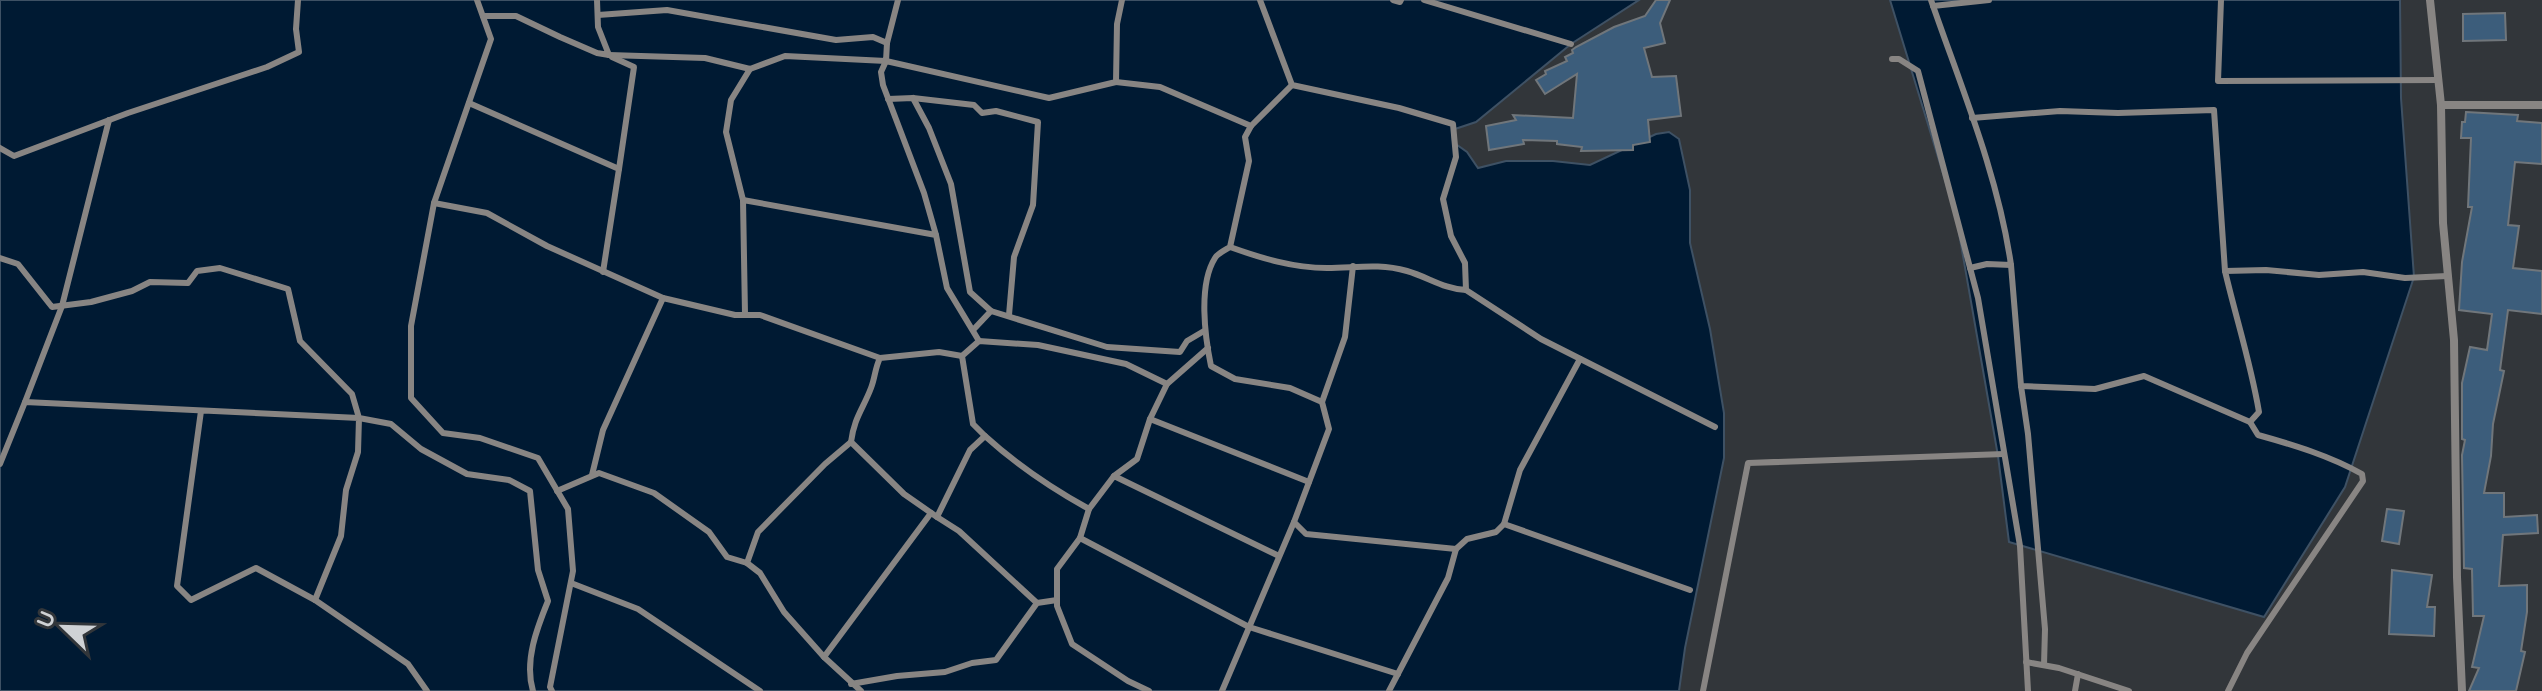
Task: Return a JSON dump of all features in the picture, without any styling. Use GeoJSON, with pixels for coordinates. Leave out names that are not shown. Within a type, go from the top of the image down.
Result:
{"type":"FeatureCollection","features":[{"type":"Feature","properties":{"kind":"street"},"geometry":{"type":"LineString","coordinates":[[2430,0],[2441,105],[2443,223],[2454,340],[2457,577],[2462,691]]}},
{"type":"Feature","properties":{"kind":"street"},"geometry":{"type":"LineString","coordinates":[[2441,105],[2542,105]]}},
{"type":"Feature","properties":{"kind":"lane"},"geometry":{"type":"LineString","coordinates":[[0,148],[14,156],[109,120],[267,67],[299,52],[296,29],[298,0]]}},
{"type":"Feature","properties":{"kind":"lane"},"geometry":{"type":"LineString","coordinates":[[477,0],[491,39],[434,203],[411,326],[411,398],[443,433],[480,438],[538,458],[568,509],[573,571],[550,687],[552,691]]}},
{"type":"Feature","properties":{"kind":"lane"},"geometry":{"type":"LineString","coordinates":[[597,0],[598,27],[609,55],[634,67],[603,272]]}},
{"type":"Feature","properties":{"kind":"lane"},"geometry":{"type":"LineString","coordinates":[[898,0],[881,72],[888,99],[924,193],[947,288],[979,341]]}},
{"type":"Feature","properties":{"kind":"lane"},"geometry":{"type":"LineString","coordinates":[[1116,82],[1117,24],[1122,0]]}},
{"type":"Feature","properties":{"kind":"lane"},"geometry":{"type":"LineString","coordinates":[[1260,0],[1292,85]]}},
{"type":"Feature","properties":{"kind":"lane"},"geometry":{"type":"LineString","coordinates":[[1393,0],[1401,0]]}},
{"type":"Feature","properties":{"kind":"lane"},"geometry":{"type":"LineString","coordinates":[[1424,0],[1571,44]]}},
{"type":"Feature","properties":{"kind":"lane"},"geometry":{"type":"LineString","coordinates":[[1989,0],[1932,3],[1995,189],[2011,265],[2045,629],[2044,665]]}},
{"type":"Feature","properties":{"kind":"lane"},"geometry":{"type":"LineString","coordinates":[[2221,0],[2218,81],[2438,80]]}},
{"type":"Feature","properties":{"kind":"lane"},"geometry":{"type":"LineString","coordinates":[[598,15],[667,10],[836,40],[873,37],[887,43]]}},
{"type":"Feature","properties":{"kind":"lane"},"geometry":{"type":"LineString","coordinates":[[483,16],[516,16],[597,53],[609,55],[705,58],[750,69],[785,56],[886,61],[1049,98],[1116,82],[1160,87],[1251,126]]}},
{"type":"Feature","properties":{"kind":"lane"},"geometry":{"type":"LineString","coordinates":[[1892,59],[1899,59],[1918,71],[1978,298],[2020,546],[2028,691]]}},
{"type":"Feature","properties":{"kind":"lane"},"geometry":{"type":"LineString","coordinates":[[745,314],[743,200],[726,132],[731,100],[750,69]]}},
{"type":"Feature","properties":{"kind":"lane"},"geometry":{"type":"LineString","coordinates":[[1292,85],[1251,126],[1245,137],[1249,161],[1230,247],[1215,257],[1205,290],[1204,331],[1211,366],[1235,379],[1290,388],[1322,402]]}},
{"type":"Feature","properties":{"kind":"lane"},"geometry":{"type":"LineString","coordinates":[[1292,85],[1399,108],[1453,124],[1456,157],[1443,199],[1451,236],[1465,263],[1466,290]]}},
{"type":"Feature","properties":{"kind":"lane"},"geometry":{"type":"LineString","coordinates":[[888,99],[913,98],[974,105],[982,113],[996,111],[1038,122],[1033,205],[1014,257],[1009,315]]}},
{"type":"Feature","properties":{"kind":"lane"},"geometry":{"type":"LineString","coordinates":[[913,98],[929,128],[951,184],[970,292],[991,311],[1107,347],[1180,352],[1187,341],[1204,331]]}},
{"type":"Feature","properties":{"kind":"lane"},"geometry":{"type":"LineString","coordinates":[[469,103],[619,169]]}},
{"type":"Feature","properties":{"kind":"lane"},"geometry":{"type":"LineString","coordinates":[[1972,118],[2060,111],[2214,110],[2225,271],[2236,322],[2253,374],[2259,412],[2250,422]]}},
{"type":"Feature","properties":{"kind":"lane"},"geometry":{"type":"LineString","coordinates":[[0,464],[62,306],[109,120]]}},
{"type":"Feature","properties":{"kind":"lane"},"geometry":{"type":"LineString","coordinates":[[743,200],[936,235]]}},
{"type":"Feature","properties":{"kind":"lane"},"geometry":{"type":"LineString","coordinates":[[434,203],[487,213],[547,246],[663,298],[735,315],[760,315],[880,358],[939,352],[962,356]]}},
{"type":"Feature","properties":{"kind":"lane"},"geometry":{"type":"LineString","coordinates":[[1230,247],[1265,260],[1326,268],[1366,265],[1408,271],[1450,289],[1466,290],[1541,339],[1715,427]]}},
{"type":"Feature","properties":{"kind":"lane"},"geometry":{"type":"LineString","coordinates":[[0,258],[18,264],[52,307],[132,291],[150,282],[188,283],[197,271],[220,268],[288,289],[300,341],[352,394],[359,418],[358,452],[346,490],[341,536],[315,600]]}},
{"type":"Feature","properties":{"kind":"lane"},"geometry":{"type":"LineString","coordinates":[[1970,268],[1987,264],[2011,265]]}},
{"type":"Feature","properties":{"kind":"lane"},"geometry":{"type":"LineString","coordinates":[[1222,691],[1294,522],[1329,429],[1322,402],[1345,337],[1353,266]]}},
{"type":"Feature","properties":{"kind":"lane"},"geometry":{"type":"LineString","coordinates":[[2225,271],[2266,270],[2319,275],[2363,272],[2405,278],[2447,276]]}},
{"type":"Feature","properties":{"kind":"lane"},"geometry":{"type":"LineString","coordinates":[[592,475],[603,430],[663,298]]}},
{"type":"Feature","properties":{"kind":"lane"},"geometry":{"type":"LineString","coordinates":[[974,329],[991,311]]}},
{"type":"Feature","properties":{"kind":"lane"},"geometry":{"type":"LineString","coordinates":[[962,356],[979,341],[1038,345],[1126,364],[1167,384]]}},
{"type":"Feature","properties":{"kind":"lane"},"geometry":{"type":"LineString","coordinates":[[1149,691],[1128,681],[1072,644],[1057,600],[1057,569],[1080,538],[1089,509],[1114,476],[1137,459],[1150,419],[1167,384],[1208,348]]}},
{"type":"Feature","properties":{"kind":"lane"},"geometry":{"type":"LineString","coordinates":[[962,356],[973,424],[1009,458],[1049,487],[1089,509]]}},
{"type":"Feature","properties":{"kind":"lane"},"geometry":{"type":"LineString","coordinates":[[747,563],[758,532],[851,442],[854,422],[872,387],[875,366],[880,358]]}},
{"type":"Feature","properties":{"kind":"lane"},"geometry":{"type":"LineString","coordinates":[[1389,691],[1448,578],[1456,549],[1467,539],[1496,532],[1504,524],[1520,470],[1580,359]]}},
{"type":"Feature","properties":{"kind":"lane"},"geometry":{"type":"LineString","coordinates":[[2021,386],[2095,389],[2144,376],[2250,422],[2258,435],[2300,447],[2362,474],[2363,481],[2247,653],[2228,691]]}},
{"type":"Feature","properties":{"kind":"lane"},"geometry":{"type":"LineString","coordinates":[[25,402],[359,418],[391,424],[421,449],[467,474],[509,480],[530,491],[538,570],[548,601],[538,626],[528,675],[533,691]]}},
{"type":"Feature","properties":{"kind":"lane"},"geometry":{"type":"LineString","coordinates":[[201,411],[177,586],[191,600],[256,568],[315,600],[408,664],[427,691]]}},
{"type":"Feature","properties":{"kind":"lane"},"geometry":{"type":"LineString","coordinates":[[1150,419],[1309,482]]}},
{"type":"Feature","properties":{"kind":"lane"},"geometry":{"type":"LineString","coordinates":[[824,657],[934,515],[970,450],[985,436]]}},
{"type":"Feature","properties":{"kind":"lane"},"geometry":{"type":"LineString","coordinates":[[851,442],[904,494],[959,531],[1037,603]]}},
{"type":"Feature","properties":{"kind":"lane"},"geometry":{"type":"LineString","coordinates":[[1703,691],[1748,463],[2004,454]]}},
{"type":"Feature","properties":{"kind":"lane"},"geometry":{"type":"LineString","coordinates":[[557,491],[599,473],[654,493],[709,532],[727,557],[747,563],[760,573],[784,612],[849,687],[861,691]]}},
{"type":"Feature","properties":{"kind":"lane"},"geometry":{"type":"LineString","coordinates":[[1114,476],[1279,556]]}},
{"type":"Feature","properties":{"kind":"lane"},"geometry":{"type":"LineString","coordinates":[[1294,522],[1306,534],[1456,549]]}},
{"type":"Feature","properties":{"kind":"lane"},"geometry":{"type":"LineString","coordinates":[[1504,524],[1690,590]]}},
{"type":"Feature","properties":{"kind":"lane"},"geometry":{"type":"LineString","coordinates":[[1080,538],[1249,627],[1398,674]]}},
{"type":"Feature","properties":{"kind":"lane"},"geometry":{"type":"LineString","coordinates":[[571,583],[638,609],[760,691]]}},
{"type":"Feature","properties":{"kind":"lane"},"geometry":{"type":"LineString","coordinates":[[849,687],[897,676],[945,672],[972,663],[996,660],[1037,603],[1057,600]]}},
{"type":"Feature","properties":{"kind":"lane"},"geometry":{"type":"LineString","coordinates":[[2026,662],[2078,674],[2129,691]]}},
{"type":"Feature","properties":{"kind":"lane"},"geometry":{"type":"LineString","coordinates":[[2075,691],[2078,674]]}},
{"type":"Feature","properties":{"kind":"water"},"geometry":{"type":"Polygon","coordinates":[[[0,0],[1639,0],[1571,44],[1476,122],[1452,130],[1453,142],[1467,152],[1478,168],[1506,161],[1590,165],[1656,134],[1669,132],[1679,139],[1690,190],[1690,243],[1710,329],[1724,413],[1724,458],[1679,691],[0,691],[0,0]]]}},
{"type":"Feature","properties":{"kind":"water"},"geometry":{"type":"Polygon","coordinates":[[[1890,0],[2400,0],[2401,98],[2414,277],[2345,487],[2264,617],[2009,542],[1998,456],[1956,216],[1890,0]]]}},
{"type":"Feature","properties":{"kind":"building"},"geometry":{"type":"Polygon","coordinates":[[[1656,0],[1670,0],[1660,23],[1665,43],[1644,48],[1652,77],[1676,76],[1681,116],[1648,120],[1650,142],[1633,145],[1633,150],[1581,151],[1582,147],[1557,144],[1557,141],[1523,140],[1524,144],[1489,150],[1486,126],[1516,120],[1513,115],[1573,118],[1577,74],[1545,94],[1536,80],[1546,74],[1545,71],[1567,61],[1565,57],[1573,53],[1576,47],[1614,27],[1645,16],[1656,0]]]}},
{"type":"Feature","properties":{"kind":"building"},"geometry":{"type":"Polygon","coordinates":[[[2505,13],[2506,40],[2463,41],[2463,14],[2505,13]]]}},
{"type":"Feature","properties":{"kind":"building"},"geometry":{"type":"Polygon","coordinates":[[[2466,112],[2518,115],[2517,121],[2542,123],[2542,164],[2515,162],[2508,225],[2519,226],[2513,268],[2542,271],[2542,314],[2508,310],[2500,370],[2504,371],[2484,493],[2504,493],[2504,517],[2537,515],[2538,533],[2503,535],[2499,586],[2527,585],[2527,612],[2521,651],[2525,652],[2516,691],[2469,691],[2479,668],[2472,667],[2484,616],[2473,616],[2472,569],[2464,568],[2462,383],[2470,347],[2487,350],[2492,314],[2459,310],[2462,262],[2472,207],[2468,207],[2471,138],[2461,138],[2466,112]]]}},
{"type":"Feature","properties":{"kind":"building"},"geometry":{"type":"Polygon","coordinates":[[[2387,509],[2404,511],[2399,544],[2382,541],[2387,509]]]}},
{"type":"Feature","properties":{"kind":"building"},"geometry":{"type":"Polygon","coordinates":[[[2392,570],[2432,575],[2427,607],[2435,607],[2434,636],[2389,634],[2392,570]]]}}]}
